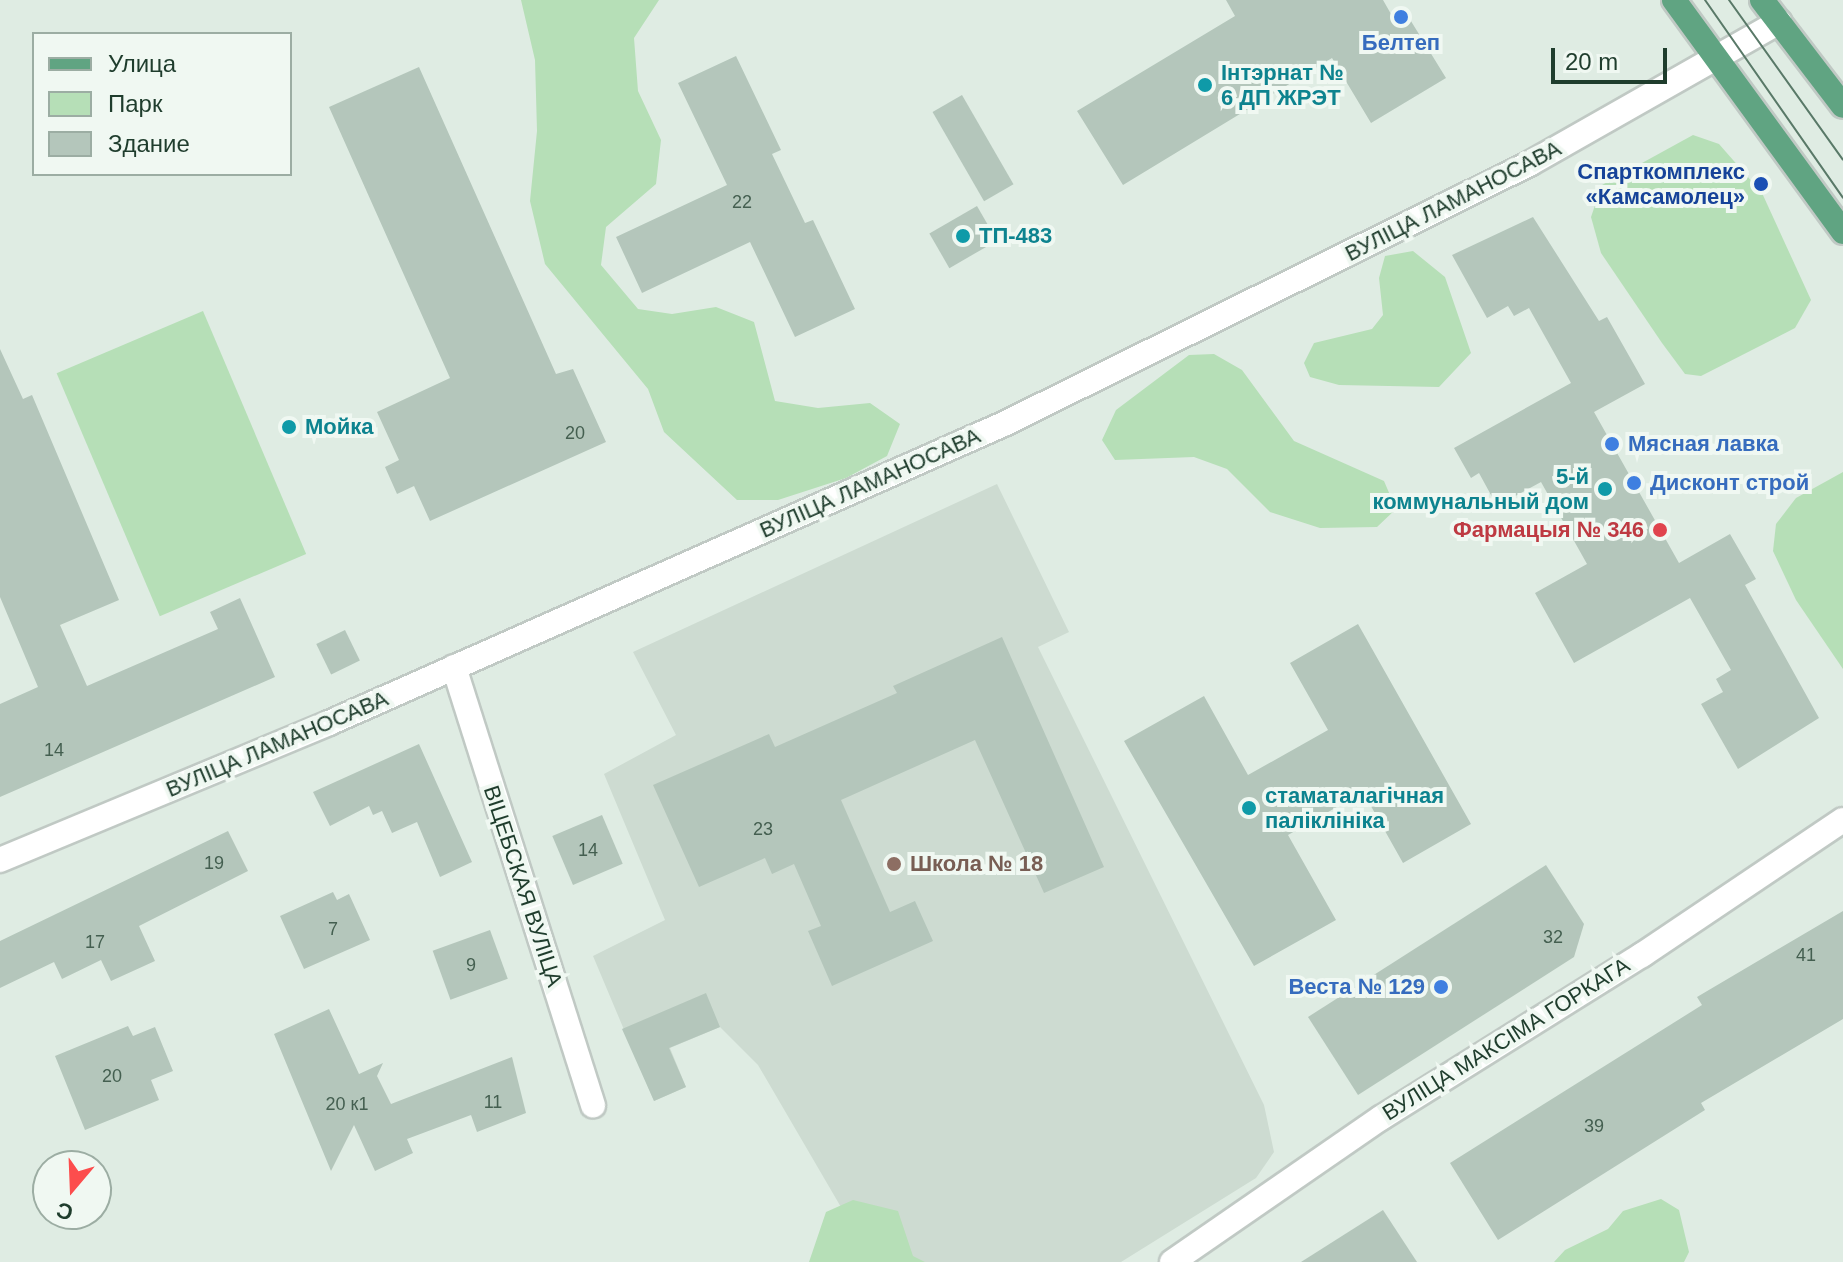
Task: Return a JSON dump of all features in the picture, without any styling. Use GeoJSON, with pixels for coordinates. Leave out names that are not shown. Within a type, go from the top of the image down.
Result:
{"type":"FeatureCollection","features":[{"type":"Feature","properties":{"kind":"main road"},"geometry":{"type":"LineString","coordinates":[[1674,0],[1843,232]]}},
{"type":"Feature","properties":{"kind":"main road"},"geometry":{"type":"LineString","coordinates":[[1762,0],[1843,106]]}},
{"type":"Feature","properties":{"kind":"street","name":"ВУЛІЦА ЛАМАНОСАВА"},"geometry":{"type":"LineString","coordinates":[[0,860],[454,667],[1034,409],[1529,164],[1779,22]]}},
{"type":"Feature","properties":{"kind":"street","name":"ВІЦЕБСКАЯ ВУЛІЦА"},"geometry":{"type":"LineString","coordinates":[[454,667],[593,1105]]}},
{"type":"Feature","properties":{"kind":"street","name":"ВУЛІЦА МАКСІМА ГОРКАГА"},"geometry":{"type":"LineString","coordinates":[[1172,1262],[1381,1118],[1642,955],[1843,820]]}},
{"type":"Feature","properties":{"kind":"shaded area","name":"Школа № 18"},"geometry":{"type":"Polygon","coordinates":[[[997,484],[1069,632],[1038,647],[1264,1105],[1274,1152],[1256,1178],[1121,1262],[873,1262],[758,1065],[720,1027],[670,1048],[686,1087],[654,1101],[593,956],[665,920],[604,774],[676,735],[633,652],[997,484]]]}},
{"type":"Feature","properties":{"kind":"green space"},"geometry":{"type":"Polygon","coordinates":[[[521,0],[659,0],[634,38],[638,91],[661,140],[656,184],[606,227],[601,265],[638,309],[672,314],[716,307],[754,322],[775,401],[818,408],[870,403],[900,424],[887,456],[846,478],[778,500],[737,500],[664,432],[648,389],[545,264],[530,201],[537,131],[535,60],[521,0]]]}},
{"type":"Feature","properties":{"kind":"green space"},"geometry":{"type":"Polygon","coordinates":[[[1693,135],[1719,144],[1762,193],[1811,300],[1795,328],[1701,376],[1685,374],[1662,343],[1601,253],[1591,217],[1602,185],[1693,135]]]}},
{"type":"Feature","properties":{"kind":"green space"},"geometry":{"type":"Polygon","coordinates":[[[1413,251],[1445,277],[1471,353],[1439,387],[1339,385],[1310,377],[1304,363],[1314,343],[1372,329],[1383,315],[1379,278],[1385,256],[1413,251]]]}},
{"type":"Feature","properties":{"kind":"green space"},"geometry":{"type":"Polygon","coordinates":[[[203,311],[306,554],[160,616],[57,373],[203,311]]]}},
{"type":"Feature","properties":{"kind":"green space"},"geometry":{"type":"Polygon","coordinates":[[[1214,354],[1242,370],[1294,441],[1384,481],[1396,509],[1377,527],[1320,528],[1270,512],[1227,469],[1194,457],[1115,460],[1102,440],[1116,410],[1189,355],[1214,354]]]}},
{"type":"Feature","properties":{"kind":"green space"},"geometry":{"type":"Polygon","coordinates":[[[1843,472],[1843,669],[1796,600],[1773,551],[1776,524],[1796,498],[1843,472]]]}},
{"type":"Feature","properties":{"kind":"green space"},"geometry":{"type":"Polygon","coordinates":[[[1661,1199],[1679,1210],[1689,1252],[1684,1262],[1554,1262],[1565,1250],[1608,1229],[1623,1211],[1661,1199]]]}},
{"type":"Feature","properties":{"kind":"green space"},"geometry":{"type":"Polygon","coordinates":[[[853,1200],[898,1211],[913,1256],[925,1262],[809,1262],[826,1212],[853,1200]]]}},
{"type":"Feature","properties":{"kind":"building","name":"Інтэрнат № 6 ДП ЖРЭТ"},"geometry":{"type":"Polygon","coordinates":[[[1226,0],[1383,0],[1395,21],[1406,13],[1446,78],[1371,123],[1332,58],[1123,185],[1077,111],[1235,16],[1226,0]]]}},
{"type":"Feature","properties":{"kind":"building"},"geometry":{"type":"Polygon","coordinates":[[[736,56],[781,150],[772,154],[805,223],[813,220],[855,309],[795,337],[750,242],[642,293],[616,237],[727,185],[678,83],[736,56]]]}},
{"type":"Feature","properties":{"kind":"building"},"geometry":{"type":"Polygon","coordinates":[[[419,67],[556,374],[573,369],[606,442],[430,521],[414,486],[397,494],[385,467],[399,460],[377,412],[450,378],[329,107],[419,67]]]}},
{"type":"Feature","properties":{"kind":"building"},"geometry":{"type":"Polygon","coordinates":[[[962,95],[1014,184],[984,201],[933,112],[962,95]]]}},
{"type":"Feature","properties":{"kind":"building","name":"ТП-483"},"geometry":{"type":"Polygon","coordinates":[[[977,206],[997,241],[949,268],[929,234],[977,206]]]}},
{"type":"Feature","properties":{"kind":"building","name":"5-й коммунальный дом"},"geometry":{"type":"Polygon","coordinates":[[[1533,217],[1599,321],[1607,317],[1645,384],[1594,412],[1679,563],[1730,534],[1756,579],[1745,585],[1819,718],[1738,769],[1701,704],[1723,692],[1716,679],[1731,670],[1690,598],[1574,663],[1535,593],[1587,564],[1541,482],[1497,506],[1479,473],[1471,478],[1454,448],[1571,383],[1529,308],[1514,316],[1508,306],[1487,318],[1452,255],[1533,217]]]}},
{"type":"Feature","properties":{"kind":"building"},"geometry":{"type":"Polygon","coordinates":[[[0,349],[23,399],[32,395],[119,600],[60,625],[87,686],[218,629],[210,612],[240,598],[275,677],[0,797],[0,704],[38,687],[0,597],[0,349]]]}},
{"type":"Feature","properties":{"kind":"building","name":"стаматалагічная паліклініка"},"geometry":{"type":"Polygon","coordinates":[[[1358,624],[1471,824],[1403,863],[1363,792],[1288,835],[1336,920],[1254,966],[1124,741],[1204,696],[1248,775],[1328,730],[1290,663],[1358,624]]]}},
{"type":"Feature","properties":{"kind":"building"},"geometry":{"type":"Polygon","coordinates":[[[345,630],[360,661],[331,675],[316,644],[345,630]]]}},
{"type":"Feature","properties":{"kind":"building"},"geometry":{"type":"Polygon","coordinates":[[[1002,637],[1104,867],[1044,893],[975,740],[841,800],[890,912],[915,901],[933,941],[832,986],[808,931],[821,926],[794,864],[772,874],[765,858],[699,887],[653,785],[769,734],[775,747],[897,693],[893,686],[1002,637]]]}},
{"type":"Feature","properties":{"kind":"building"},"geometry":{"type":"Polygon","coordinates":[[[419,744],[472,862],[440,877],[417,822],[392,833],[382,811],[373,815],[369,806],[330,826],[313,792],[419,744]]]}},
{"type":"Feature","properties":{"kind":"building"},"geometry":{"type":"Polygon","coordinates":[[[602,815],[623,864],[573,885],[552,836],[602,815]]]}},
{"type":"Feature","properties":{"kind":"building"},"geometry":{"type":"Polygon","coordinates":[[[228,831],[248,871],[139,926],[155,961],[111,981],[101,960],[62,979],[54,962],[0,988],[0,941],[228,831]]]}},
{"type":"Feature","properties":{"kind":"building","name":"Веста № 129"},"geometry":{"type":"Polygon","coordinates":[[[1546,865],[1584,924],[1574,957],[1358,1095],[1308,1017],[1546,865]]]}},
{"type":"Feature","properties":{"kind":"building"},"geometry":{"type":"Polygon","coordinates":[[[333,892],[337,900],[349,894],[370,940],[304,969],[280,916],[333,892]]]}},
{"type":"Feature","properties":{"kind":"building"},"geometry":{"type":"Polygon","coordinates":[[[1843,911],[1843,1019],[1701,1103],[1705,1110],[1498,1240],[1450,1163],[1702,1005],[1697,997],[1843,911]]]}},
{"type":"Feature","properties":{"kind":"building"},"geometry":{"type":"Polygon","coordinates":[[[490,930],[508,979],[450,1000],[433,951],[490,930]]]}},
{"type":"Feature","properties":{"kind":"building"},"geometry":{"type":"Polygon","coordinates":[[[706,993],[720,1027],[669,1048],[686,1087],[654,1101],[622,1029],[706,993]]]}},
{"type":"Feature","properties":{"kind":"building"},"geometry":{"type":"Polygon","coordinates":[[[329,1009],[359,1074],[383,1063],[377,1076],[391,1104],[512,1057],[526,1113],[477,1132],[471,1115],[407,1139],[413,1153],[375,1171],[354,1125],[331,1171],[274,1034],[329,1009]]]}},
{"type":"Feature","properties":{"kind":"building"},"geometry":{"type":"Polygon","coordinates":[[[128,1026],[133,1036],[155,1027],[173,1071],[151,1080],[159,1100],[85,1130],[55,1056],[128,1026]]]}},
{"type":"Feature","properties":{"kind":"building"},"geometry":{"type":"Polygon","coordinates":[[[1383,1210],[1417,1262],[1301,1262],[1383,1210]]]}},
{"type":"Feature","properties":{"kind":"tram line"},"geometry":{"type":"LineString","coordinates":[[1705,0],[1843,198]]}},
{"type":"Feature","properties":{"kind":"tram line"},"geometry":{"type":"LineString","coordinates":[[1729,0],[1843,160]]}},
{"type":"Feature","properties":{"kind":"place","name":"Белтеп"},"geometry":{"type":"Point","coordinates":[1401,17]}},
{"type":"Feature","properties":{"kind":"place","name":"Інтэрнат № 6 ДП ЖРЭТ"},"geometry":{"type":"Point","coordinates":[1205,85]}},
{"type":"Feature","properties":{"kind":"place","name":"Спарткомплекс «Камсамолец»"},"geometry":{"type":"Point","coordinates":[1761,184]}},
{"type":"Feature","properties":{"kind":"place","name":"ТП-483"},"geometry":{"type":"Point","coordinates":[963,236]}},
{"type":"Feature","properties":{"kind":"place","name":"Мойка"},"geometry":{"type":"Point","coordinates":[289,427]}},
{"type":"Feature","properties":{"kind":"place","name":"Мясная лавка"},"geometry":{"type":"Point","coordinates":[1612,444]}},
{"type":"Feature","properties":{"kind":"place","name":"Дисконт строй"},"geometry":{"type":"Point","coordinates":[1634,483]}},
{"type":"Feature","properties":{"kind":"place","name":"5-й коммунальный дом"},"geometry":{"type":"Point","coordinates":[1605,489]}},
{"type":"Feature","properties":{"kind":"place","name":"Фармацыя № 346"},"geometry":{"type":"Point","coordinates":[1660,530]}},
{"type":"Feature","properties":{"kind":"place","name":"стаматалагічная паліклініка"},"geometry":{"type":"Point","coordinates":[1249,808]}},
{"type":"Feature","properties":{"kind":"place","name":"Школа № 18"},"geometry":{"type":"Point","coordinates":[894,864]}},
{"type":"Feature","properties":{"kind":"place","name":"Веста № 129"},"geometry":{"type":"Point","coordinates":[1441,987]}}]}
